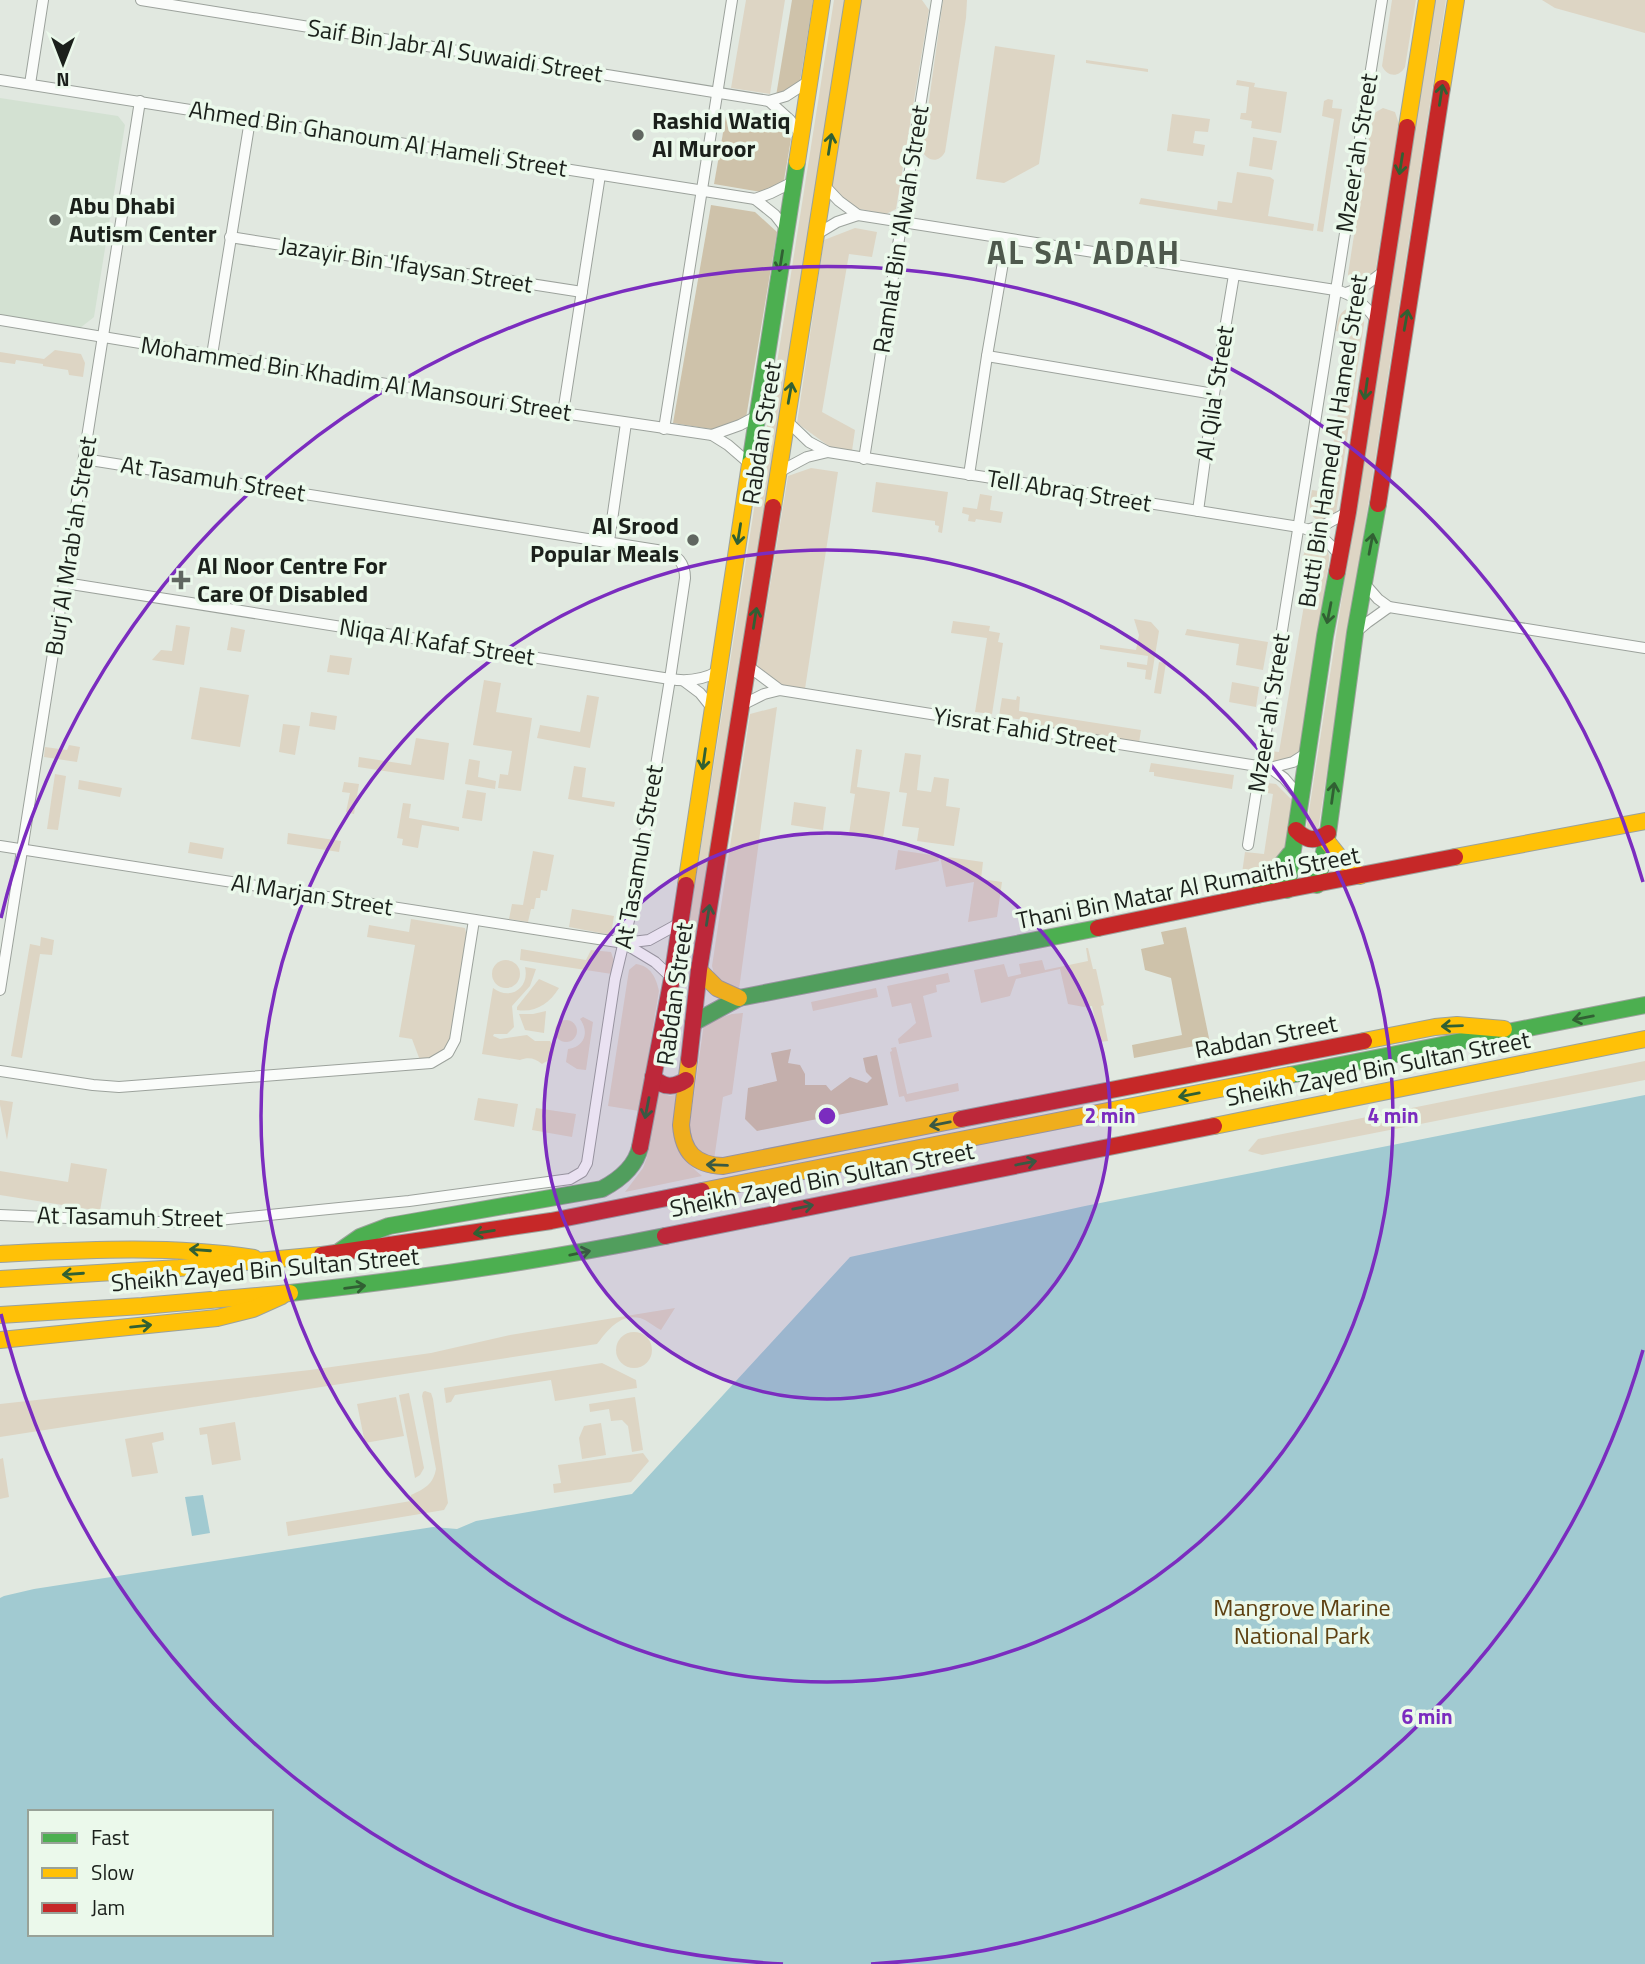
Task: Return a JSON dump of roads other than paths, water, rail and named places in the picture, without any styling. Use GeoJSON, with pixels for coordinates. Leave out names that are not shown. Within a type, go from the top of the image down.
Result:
{"type":"FeatureCollection","features":[{"type":"Feature","properties":{"kind":"main road","name":"Rabdan Street"},"geometry":{"type":"LineString","coordinates":[[336,1254],[360,1237],[389,1226],[602,1189],[624,1175],[639,1152],[672,978],[822,0]]}},
{"type":"Feature","properties":{"kind":"main road","name":"Rabdan Street"},"geometry":{"type":"LineString","coordinates":[[853,0],[699,971],[681,1125],[682,1142],[691,1156],[714,1167],[723,1166],[1435,1027],[1470,1026],[1520,1030]]}},
{"type":"Feature","properties":{"kind":"main road","name":"Butti Bin Hamed Al Hamed Street"},"geometry":{"type":"LineString","coordinates":[[1287,890],[1426,0]]}},
{"type":"Feature","properties":{"kind":"main road"},"geometry":{"type":"LineString","coordinates":[[1317,884],[1327,837],[1355,633],[1374,530],[1455,0]]}},
{"type":"Feature","properties":{"kind":"main road","name":"Thani Bin Matar Al Rumaithi Street"},"geometry":{"type":"LineString","coordinates":[[692,1023],[740,998],[1645,821]]}},
{"type":"Feature","properties":{"kind":"main road"},"geometry":{"type":"LineString","coordinates":[[1296,830],[1304,838],[1314,841],[1327,837]]}},
{"type":"Feature","properties":{"kind":"main road"},"geometry":{"type":"LineString","coordinates":[[1327,837],[1341,859],[1360,876]]}},
{"type":"Feature","properties":{"kind":"main road"},"geometry":{"type":"LineString","coordinates":[[1257,895],[1292,852]]}},
{"type":"Feature","properties":{"kind":"main road"},"geometry":{"type":"LineString","coordinates":[[699,971],[720,992],[740,998]]}},
{"type":"Feature","properties":{"kind":"main road","name":"Sheikh Zayed Bin Sultan Street"},"geometry":{"type":"LineString","coordinates":[[0,1279],[179,1268],[336,1254],[551,1221],[1645,1005]]}},
{"type":"Feature","properties":{"kind":"main road","name":"Sheikh Zayed Bin Sultan Street"},"geometry":{"type":"LineString","coordinates":[[0,1315],[287,1294],[473,1272],[565,1256],[1645,1039]]}},
{"type":"Feature","properties":{"kind":"main road"},"geometry":{"type":"LineString","coordinates":[[653,1077],[666,1086],[675,1086],[686,1080]]}},
{"type":"Feature","properties":{"kind":"main road"},"geometry":{"type":"LineString","coordinates":[[0,1254],[178,1249],[228,1253],[267,1260]]}},
{"type":"Feature","properties":{"kind":"main road"},"geometry":{"type":"LineString","coordinates":[[0,1340],[218,1318],[253,1309],[287,1294]]}},
{"type":"Feature","properties":{"kind":"street"},"geometry":{"type":"LineString","coordinates":[[30,84],[43,0]]}},
{"type":"Feature","properties":{"kind":"street"},"geometry":{"type":"LineString","coordinates":[[664,429],[732,0]]}},
{"type":"Feature","properties":{"kind":"street","name":"Ramlat Bin 'Alwah Street"},"geometry":{"type":"LineString","coordinates":[[864,459],[937,0]]}},
{"type":"Feature","properties":{"kind":"street","name":"Mzeer'ah Street"},"geometry":{"type":"LineString","coordinates":[[1248,845],[1265,768],[1305,528],[1381,0]]}},
{"type":"Feature","properties":{"kind":"street","name":"Saif Bin Jabr Al Suwaidi Street"},"geometry":{"type":"LineString","coordinates":[[149,1],[769,102]]}},
{"type":"Feature","properties":{"kind":"street","name":"Ahmed Bin Ghanoum Al Hameli Street"},"geometry":{"type":"LineString","coordinates":[[0,80],[755,199]]}},
{"type":"Feature","properties":{"kind":"street"},"geometry":{"type":"LineString","coordinates":[[801,135],[790,120],[769,102],[786,96],[809,81]]}},
{"type":"Feature","properties":{"kind":"street","name":"Burj Al Mrab'ah Street"},"geometry":{"type":"LineString","coordinates":[[0,990],[140,101]]}},
{"type":"Feature","properties":{"kind":"street"},"geometry":{"type":"LineString","coordinates":[[212,355],[250,120]]}},
{"type":"Feature","properties":{"kind":"street"},"geometry":{"type":"LineString","coordinates":[[563,413],[600,175]]}},
{"type":"Feature","properties":{"kind":"street"},"geometry":{"type":"LineString","coordinates":[[786,229],[775,215],[755,199],[794,181]]}},
{"type":"Feature","properties":{"kind":"street"},"geometry":{"type":"LineString","coordinates":[[823,184],[839,201],[858,215],[1234,275],[1341,291],[1370,283],[1384,271]]}},
{"type":"Feature","properties":{"kind":"street"},"geometry":{"type":"LineString","coordinates":[[817,234],[837,222],[858,215]]}},
{"type":"Feature","properties":{"kind":"street","name":"Jazayir Bin 'Ifaysan Street"},"geometry":{"type":"LineString","coordinates":[[230,237],[582,292]]}},
{"type":"Feature","properties":{"kind":"street"},"geometry":{"type":"LineString","coordinates":[[969,475],[1007,239]]}},
{"type":"Feature","properties":{"kind":"street","name":"Al Qila' Street"},"geometry":{"type":"LineString","coordinates":[[1198,511],[1234,275]]}},
{"type":"Feature","properties":{"kind":"street"},"geometry":{"type":"LineString","coordinates":[[1341,291],[1366,307],[1376,320]]}},
{"type":"Feature","properties":{"kind":"street","name":"Mohammed Bin Khadim Al Mansouri Street"},"geometry":{"type":"LineString","coordinates":[[0,320],[712,435],[750,464]]}},
{"type":"Feature","properties":{"kind":"street"},"geometry":{"type":"LineString","coordinates":[[987,356],[1214,394]]}},
{"type":"Feature","properties":{"kind":"street","name":"Mohammed Bin Khadim Al Mansouri Street"},"geometry":{"type":"LineString","coordinates":[[712,435],[757,416]]}},
{"type":"Feature","properties":{"kind":"street","name":"Tell Abraq Street"},"geometry":{"type":"LineString","coordinates":[[786,420],[809,442],[828,452],[1305,528]]}},
{"type":"Feature","properties":{"kind":"street"},"geometry":{"type":"LineString","coordinates":[[609,541],[626,423]]}},
{"type":"Feature","properties":{"kind":"street","name":"Tell Abraq Street"},"geometry":{"type":"LineString","coordinates":[[779,471],[797,461],[828,452]]}},
{"type":"Feature","properties":{"kind":"street","name":"At Tasamuh Street"},"geometry":{"type":"LineString","coordinates":[[0,1215],[198,1222],[409,1201],[574,1177],[582,1172],[587,1163],[615,979],[635,895],[685,578],[683,565],[669,552],[85,459]]}},
{"type":"Feature","properties":{"kind":"street"},"geometry":{"type":"LineString","coordinates":[[1305,528],[1326,524],[1348,512]]}},
{"type":"Feature","properties":{"kind":"street"},"geometry":{"type":"LineString","coordinates":[[1305,528],[1329,544],[1340,556]]}},
{"type":"Feature","properties":{"kind":"street","name":"Niqa Al Kafaf Street"},"geometry":{"type":"LineString","coordinates":[[65,583],[670,680],[698,680],[718,672]]}},
{"type":"Feature","properties":{"kind":"street"},"geometry":{"type":"LineString","coordinates":[[1364,583],[1389,607],[1645,648]]}},
{"type":"Feature","properties":{"kind":"street"},"geometry":{"type":"LineString","coordinates":[[1355,633],[1389,607]]}},
{"type":"Feature","properties":{"kind":"street","name":"Yisrat Fahid Street"},"geometry":{"type":"LineString","coordinates":[[748,666],[780,690]]}},
{"type":"Feature","properties":{"kind":"street"},"geometry":{"type":"LineString","coordinates":[[684,681],[712,708]]}},
{"type":"Feature","properties":{"kind":"street","name":"Yisrat Fahid Street"},"geometry":{"type":"LineString","coordinates":[[742,705],[764,694],[780,690],[1265,768],[1293,762],[1307,753]]}},
{"type":"Feature","properties":{"kind":"street"},"geometry":{"type":"LineString","coordinates":[[1265,768],[1284,778],[1301,798]]}},
{"type":"Feature","properties":{"kind":"street","name":"Al Marjan Street"},"geometry":{"type":"LineString","coordinates":[[0,846],[624,943],[649,940],[680,923]]}},
{"type":"Feature","properties":{"kind":"street"},"geometry":{"type":"LineString","coordinates":[[0,1071],[119,1087],[431,1063],[448,1053],[455,1040],[474,920]]}},
{"type":"Feature","properties":{"kind":"street","name":"Al Marjan Street"},"geometry":{"type":"LineString","coordinates":[[624,943],[646,955],[672,978]]}},
{"type":"Feature","properties":{"kind":"water","name":"Mangrove Marine National Park"},"geometry":{"type":"Polygon","coordinates":[[[1645,1095],[1645,1964],[0,1964],[0,1598],[34,1589],[433,1527],[457,1529],[476,1521],[632,1494],[850,1257],[1085,1206],[1645,1095]]]}},
{"type":"Feature","properties":{"kind":"water"},"geometry":{"type":"Polygon","coordinates":[[[203,1495],[210,1533],[192,1536],[185,1497],[203,1495]]]}},
{"type":"Feature","properties":{"kind":"place","name":"Rashid Watiq Al Muroor"},"geometry":{"type":"Point","coordinates":[638,135]}},
{"type":"Feature","properties":{"kind":"place","name":"Abu Dhabi Autism Center"},"geometry":{"type":"Point","coordinates":[55,220]}},
{"type":"Feature","properties":{"kind":"place","name":"Al Srood Popular Meals"},"geometry":{"type":"Point","coordinates":[693,540]}},
{"type":"Feature","properties":{"kind":"place","name":"Al Noor Centre For Care Of Disabled"},"geometry":{"type":"Point","coordinates":[181,580]}},
{"type":"Feature","properties":{"kind":"district","name":"AL SA' ADAH"},"geometry":{"type":"Point","coordinates":[1084,253]}}]}
